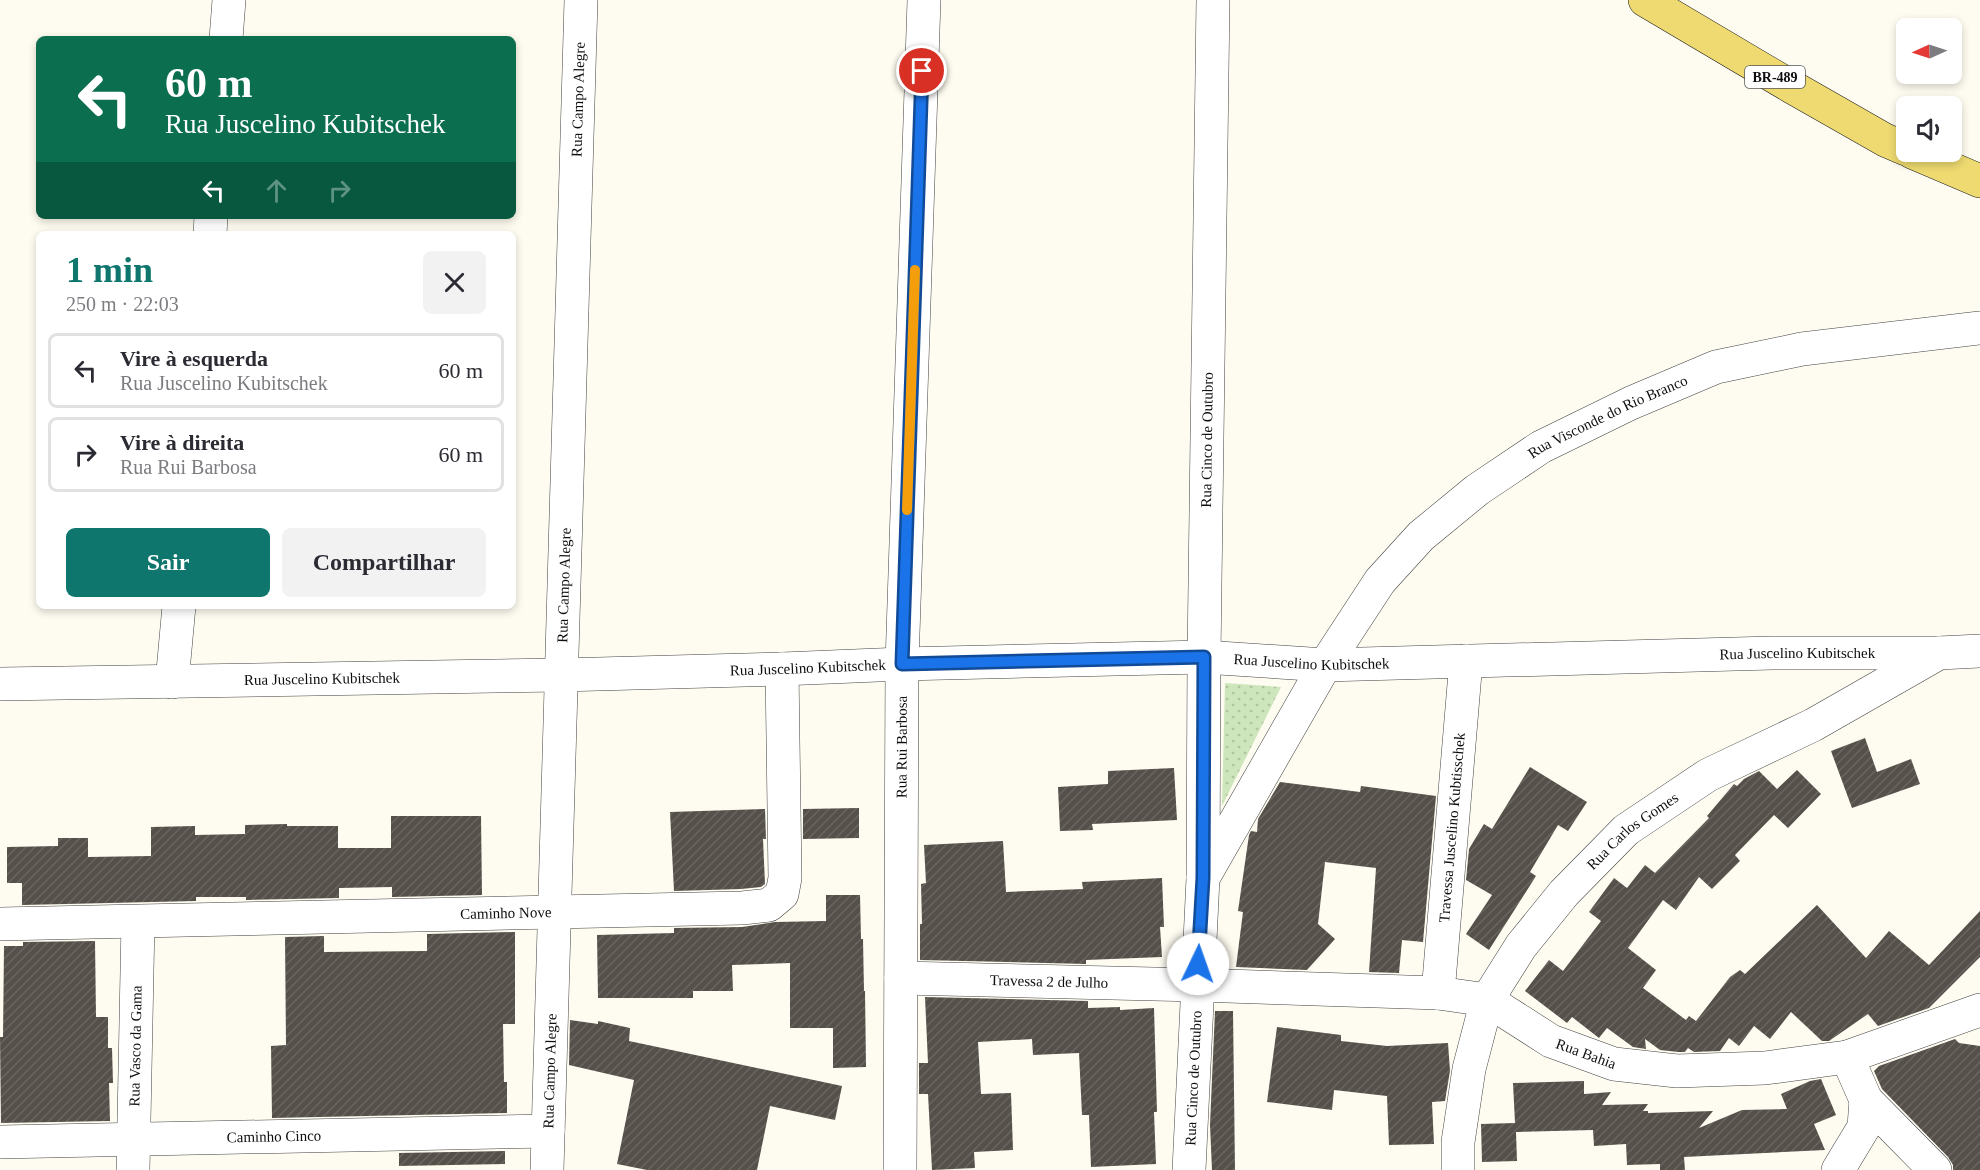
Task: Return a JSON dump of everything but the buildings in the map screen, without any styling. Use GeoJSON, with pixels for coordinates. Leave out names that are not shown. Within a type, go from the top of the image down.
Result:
{"type":"FeatureCollection","features":[{"type":"Feature","properties":{"kind":"main road","name":"BR-489"},"geometry":{"type":"LineString","coordinates":[[1645,0],[1896,145]]}},
{"type":"Feature","properties":{"kind":"main road"},"geometry":{"type":"LineString","coordinates":[[1935,162],[1980,181]]}},
{"type":"Feature","properties":{"kind":"street"},"geometry":{"type":"LineString","coordinates":[[226,36],[229,0]]}},
{"type":"Feature","properties":{"kind":"street","name":"Rua Campo Alegre"},"geometry":{"type":"LineString","coordinates":[[547,1170],[581,0]]}},
{"type":"Feature","properties":{"kind":"street","name":"Rua Rui Barbosa"},"geometry":{"type":"LineString","coordinates":[[900,1170],[902,664],[924,0]]}},
{"type":"Feature","properties":{"kind":"street","name":"Rua Cinco de Outubro"},"geometry":{"type":"LineString","coordinates":[[1189,1170],[1203,878],[1213,0]]}},
{"type":"Feature","properties":{"kind":"street","name":"Rua Visconde do Rio Branco"},"geometry":{"type":"LineString","coordinates":[[1325,665],[1380,581],[1421,536],[1478,490],[1541,447],[1631,403],[1716,367],[1802,349],[1980,328]]}},
{"type":"Feature","properties":{"kind":"street"},"geometry":{"type":"LineString","coordinates":[[172,682],[179,609]]}},
{"type":"Feature","properties":{"kind":"street","name":"Rua Carlos Gomes"},"geometry":{"type":"LineString","coordinates":[[1458,1170],[1458,1142],[1469,1069],[1487,1000],[1521,946],[1556,902],[1626,830],[1708,775],[1813,725],[1939,653],[1980,651]]}},
{"type":"Feature","properties":{"kind":"street","name":"Rua Juscelino Kubitschek"},"geometry":{"type":"LineString","coordinates":[[0,684],[561,675],[1204,657],[1325,665],[1772,653],[1939,653]]}},
{"type":"Feature","properties":{"kind":"street","name":"Travessa Juscelino Kubtisschek"},"geometry":{"type":"LineString","coordinates":[[1438,993],[1466,661]]}},
{"type":"Feature","properties":{"kind":"street","name":"Rua Cinco de Outubro"},"geometry":{"type":"LineString","coordinates":[[1203,878],[1325,665]]}},
{"type":"Feature","properties":{"kind":"street","name":"Caminho Nove"},"geometry":{"type":"LineString","coordinates":[[0,924],[742,908],[770,904],[782,894],[785,878],[782,669]]}},
{"type":"Feature","properties":{"kind":"street","name":"Rua Vasco da Gama"},"geometry":{"type":"LineString","coordinates":[[132,1154],[138,922]]}},
{"type":"Feature","properties":{"kind":"street","name":"Travessa 2 de Julho"},"geometry":{"type":"LineString","coordinates":[[901,978],[1197,985]]}},
{"type":"Feature","properties":{"kind":"street","name":"Rua Bahia"},"geometry":{"type":"LineString","coordinates":[[1197,985],[1438,993],[1487,1000],[1551,1041],[1614,1064],[1688,1071],[1765,1068],[1847,1057],[1980,1010]]}},
{"type":"Feature","properties":{"kind":"street"},"geometry":{"type":"LineString","coordinates":[[1847,1057],[1866,1100],[1935,1170]]}},
{"type":"Feature","properties":{"kind":"street"},"geometry":{"type":"LineString","coordinates":[[1838,1170],[1864,1127],[1866,1100]]}},
{"type":"Feature","properties":{"kind":"street","name":"Caminho Cinco"},"geometry":{"type":"LineString","coordinates":[[0,1142],[132,1154],[548,1131]]}},
{"type":"Feature","properties":{"kind":"green space"},"geometry":{"type":"Polygon","coordinates":[[[1225,683],[1281,687],[1222,806],[1225,683]]]}},
{"type":"Feature","properties":{"kind":"slow traffic"},"geometry":{"type":"LineString","coordinates":[[907,510],[915,270]]}},
{"type":"Feature","properties":{"kind":"route"},"geometry":{"type":"LineString","coordinates":[[922,71],[902,664],[1204,657],[1203,878],[1198,964]]}}]}
